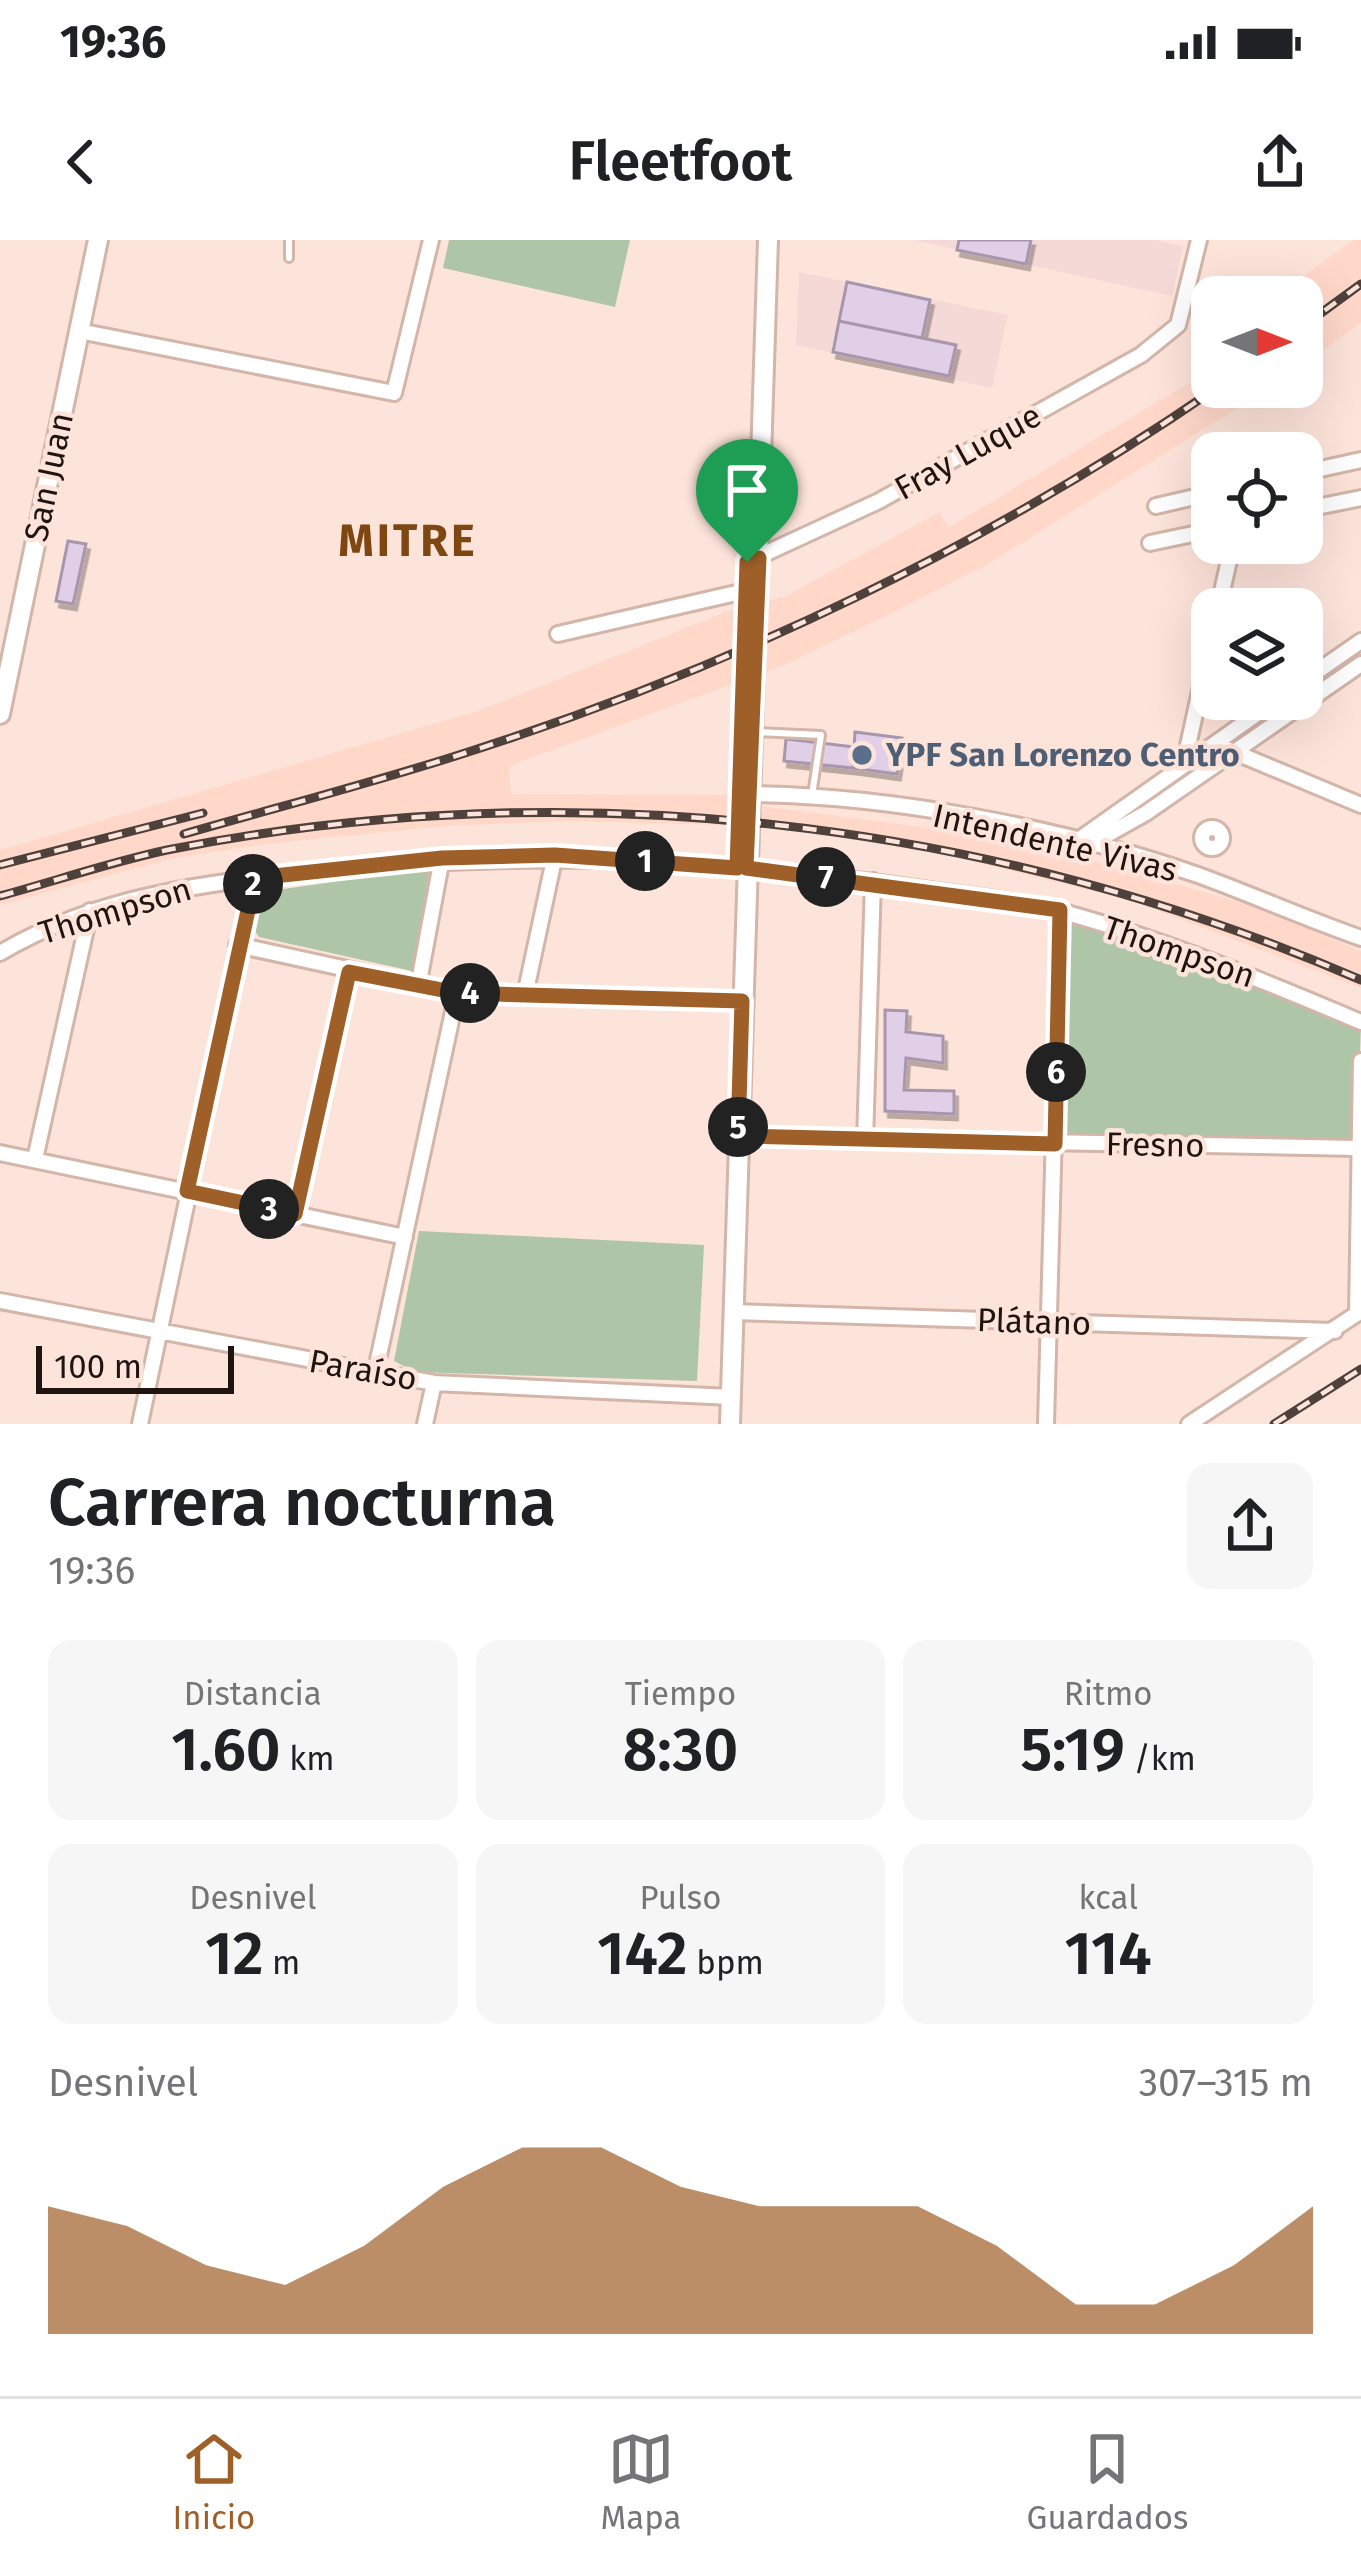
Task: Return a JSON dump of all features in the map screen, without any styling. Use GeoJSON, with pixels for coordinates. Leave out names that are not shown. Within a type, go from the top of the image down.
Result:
{"type":"FeatureCollection","features":[{"type":"Feature","properties":{"kind":"main road","name":"San Juan"},"geometry":{"type":"LineString","coordinates":[[0,714],[98,240]]}},
{"type":"Feature","properties":{"kind":"main road"},"geometry":{"type":"LineString","coordinates":[[753,560],[757,240]]}},
{"type":"Feature","properties":{"kind":"main road"},"geometry":{"type":"LineString","coordinates":[[726,1424],[743,794],[768,240]]}},
{"type":"Feature","properties":{"kind":"main road"},"geometry":{"type":"LineString","coordinates":[[743,794],[751,732],[752,589]]}},
{"type":"Feature","properties":{"kind":"main road"},"geometry":{"type":"LineString","coordinates":[[727,1397],[738,1136],[737,1001]]}},
{"type":"Feature","properties":{"kind":"street"},"geometry":{"type":"LineString","coordinates":[[79,332],[394,393],[431,240]]}},
{"type":"Feature","properties":{"kind":"street","name":"Fray Luque"},"geometry":{"type":"LineString","coordinates":[[753,560],[1016,427],[1141,355],[1178,325],[1199,240]]}},
{"type":"Feature","properties":{"kind":"street"},"geometry":{"type":"LineString","coordinates":[[1323,468],[1361,460]]}},
{"type":"Feature","properties":{"kind":"street"},"geometry":{"type":"LineString","coordinates":[[1323,505],[1361,497]]}},
{"type":"Feature","properties":{"kind":"street"},"geometry":{"type":"LineString","coordinates":[[1156,506],[1191,498]]}},
{"type":"Feature","properties":{"kind":"street"},"geometry":{"type":"LineString","coordinates":[[1150,543],[1191,534]]}},
{"type":"Feature","properties":{"kind":"street"},"geometry":{"type":"LineString","coordinates":[[557,634],[752,589]]}},
{"type":"Feature","properties":{"kind":"street"},"geometry":{"type":"LineString","coordinates":[[1323,667],[1361,641]]}},
{"type":"Feature","properties":{"kind":"street"},"geometry":{"type":"LineString","coordinates":[[1084,842],[1233,752],[1361,664]]}},
{"type":"Feature","properties":{"kind":"street"},"geometry":{"type":"LineString","coordinates":[[1184,764],[1194,720]]}},
{"type":"Feature","properties":{"kind":"street"},"geometry":{"type":"LineString","coordinates":[[1084,842],[1248,720]]}},
{"type":"Feature","properties":{"kind":"street"},"geometry":{"type":"LineString","coordinates":[[1216,742],[1361,805]]}},
{"type":"Feature","properties":{"kind":"street","name":"Intendente Vivas"},"geometry":{"type":"LineString","coordinates":[[743,794],[960,818],[1084,842],[1198,875],[1361,938]]}},
{"type":"Feature","properties":{"kind":"street"},"geometry":{"type":"LineString","coordinates":[[1198,875],[1208,847]]}},
{"type":"Feature","properties":{"kind":"street"},"geometry":{"type":"LineString","coordinates":[[525,995],[555,855]]}},
{"type":"Feature","properties":{"kind":"street","name":"Thompson"},"geometry":{"type":"LineString","coordinates":[[0,953],[90,911],[170,889],[442,858],[555,855],[873,881],[1060,910],[1243,972],[1361,1022]]}},
{"type":"Feature","properties":{"kind":"street"},"geometry":{"type":"LineString","coordinates":[[418,987],[442,858]]}},
{"type":"Feature","properties":{"kind":"street"},"geometry":{"type":"LineString","coordinates":[[140,1424],[237,945],[255,878]]}},
{"type":"Feature","properties":{"kind":"street"},"geometry":{"type":"LineString","coordinates":[[866,1141],[873,881]]}},
{"type":"Feature","properties":{"kind":"street"},"geometry":{"type":"LineString","coordinates":[[1046,1424],[1060,910]]}},
{"type":"Feature","properties":{"kind":"street"},"geometry":{"type":"LineString","coordinates":[[35,1159],[90,911]]}},
{"type":"Feature","properties":{"kind":"street"},"geometry":{"type":"LineString","coordinates":[[237,945],[458,993],[737,1001]]}},
{"type":"Feature","properties":{"kind":"street"},"geometry":{"type":"LineString","coordinates":[[295,1214],[349,972]]}},
{"type":"Feature","properties":{"kind":"street"},"geometry":{"type":"LineString","coordinates":[[375,1374],[458,993]]}},
{"type":"Feature","properties":{"kind":"street"},"geometry":{"type":"LineString","coordinates":[[1190,1424],[1359,1313],[1361,1060]]}},
{"type":"Feature","properties":{"kind":"street","name":"Fresno"},"geometry":{"type":"LineString","coordinates":[[738,1136],[1357,1148]]}},
{"type":"Feature","properties":{"kind":"street"},"geometry":{"type":"LineString","coordinates":[[0,1153],[405,1238]]}},
{"type":"Feature","properties":{"kind":"street","name":"Paraíso"},"geometry":{"type":"LineString","coordinates":[[0,1301],[434,1383],[727,1397]]}},
{"type":"Feature","properties":{"kind":"street","name":"Plátano"},"geometry":{"type":"LineString","coordinates":[[733,1312],[1335,1330]]}},
{"type":"Feature","properties":{"kind":"street"},"geometry":{"type":"LineString","coordinates":[[425,1424],[434,1383]]}},
{"type":"Feature","properties":{"kind":"lane"},"geometry":{"type":"LineString","coordinates":[[289,240],[289,258]]}},
{"type":"Feature","properties":{"kind":"lane"},"geometry":{"type":"LineString","coordinates":[[751,732],[821,735],[811,799]]}},
{"type":"Feature","properties":{"kind":"shaded area"},"geometry":{"type":"Polygon","coordinates":[[[913,240],[1155,240],[1183,246],[1172,296],[913,240]]]}},
{"type":"Feature","properties":{"kind":"shaded area"},"geometry":{"type":"Polygon","coordinates":[[[1353,240],[1361,240],[1361,323],[1323,350],[1323,276],[1304,276],[1353,240]]]}},
{"type":"Feature","properties":{"kind":"shaded area"},"geometry":{"type":"Polygon","coordinates":[[[799,272],[1008,315],[992,388],[796,345],[799,272]]]}},
{"type":"Feature","properties":{"kind":"shaded area"},"geometry":{"type":"Polygon","coordinates":[[[1191,382],[1191,408],[1237,408],[1199,432],[1191,432],[1191,437],[988,564],[884,617],[782,666],[509,766],[511,794],[732,795],[732,802],[1020,840],[1253,906],[1361,951],[1361,988],[1130,900],[935,852],[764,826],[565,821],[446,826],[265,844],[170,859],[0,905],[0,850],[481,710],[736,608],[784,597],[940,512],[948,528],[1191,382]]]}},
{"type":"Feature","properties":{"kind":"green space"},"geometry":{"type":"Polygon","coordinates":[[[449,240],[630,240],[615,307],[443,268],[449,240]]]}},
{"type":"Feature","properties":{"kind":"green space"},"geometry":{"type":"Polygon","coordinates":[[[430,868],[412,971],[259,937],[253,928],[263,892],[430,868]]]}},
{"type":"Feature","properties":{"kind":"green space"},"geometry":{"type":"Polygon","coordinates":[[[1060,911],[1361,1022],[1357,1148],[1055,1144],[1060,911]]]}},
{"type":"Feature","properties":{"kind":"green space"},"geometry":{"type":"Polygon","coordinates":[[[419,1231],[704,1245],[697,1381],[415,1372],[394,1361],[419,1231]]]}},
{"type":"Feature","properties":{"kind":"building"},"geometry":{"type":"Polygon","coordinates":[[[959,240],[1031,240],[1026,264],[957,250],[959,240]]]}},
{"type":"Feature","properties":{"kind":"building"},"geometry":{"type":"Polygon","coordinates":[[[847,282],[930,300],[922,338],[839,321],[847,282]]]}},
{"type":"Feature","properties":{"kind":"building"},"geometry":{"type":"Polygon","coordinates":[[[839,321],[956,345],[949,376],[833,352],[839,321]]]}},
{"type":"Feature","properties":{"kind":"building"},"geometry":{"type":"Polygon","coordinates":[[[68,541],[86,544],[73,604],[56,601],[68,541]]]}},
{"type":"Feature","properties":{"kind":"building"},"geometry":{"type":"Polygon","coordinates":[[[855,732],[902,738],[897,774],[853,768],[855,732]]]}},
{"type":"Feature","properties":{"kind":"building"},"geometry":{"type":"Polygon","coordinates":[[[786,739],[855,747],[853,768],[784,761],[786,739]]]}},
{"type":"Feature","properties":{"kind":"building"},"geometry":{"type":"Polygon","coordinates":[[[885,1010],[907,1011],[906,1032],[943,1036],[943,1063],[906,1058],[904,1090],[954,1091],[954,1114],[885,1111],[885,1010]]]}},
{"type":"Feature","properties":{"kind":"railway"},"geometry":{"type":"LineString","coordinates":[[1323,312],[1361,284]]}},
{"type":"Feature","properties":{"kind":"railway"},"geometry":{"type":"LineString","coordinates":[[184,834],[360,785],[564,720],[759,642],[949,550],[1191,405]]}},
{"type":"Feature","properties":{"kind":"railway"},"geometry":{"type":"LineString","coordinates":[[0,865],[203,813]]}},
{"type":"Feature","properties":{"kind":"railway"},"geometry":{"type":"LineString","coordinates":[[0,896],[167,850],[318,826],[470,814],[622,814],[774,825],[925,847],[1073,880],[1219,925],[1361,980]]}},
{"type":"Feature","properties":{"kind":"railway"},"geometry":{"type":"LineString","coordinates":[[1274,1424],[1361,1369]]}},
{"type":"Feature","properties":{"kind":"place","name":"YPF San Lorenzo Centro"},"geometry":{"type":"Point","coordinates":[862,755]}},
{"type":"Feature","properties":{"kind":"district","name":"MITRE"},"geometry":{"type":"Point","coordinates":[408,541]}},
{"type":"Feature","properties":{"kind":"route"},"geometry":{"type":"LineString","coordinates":[[759,558],[746,868],[873,881],[1060,910],[1055,1144],[738,1136],[742,1001],[458,993],[349,972],[295,1214],[187,1191],[255,878],[442,858],[555,855],[737,868],[747,562],[759,558]]}}]}
